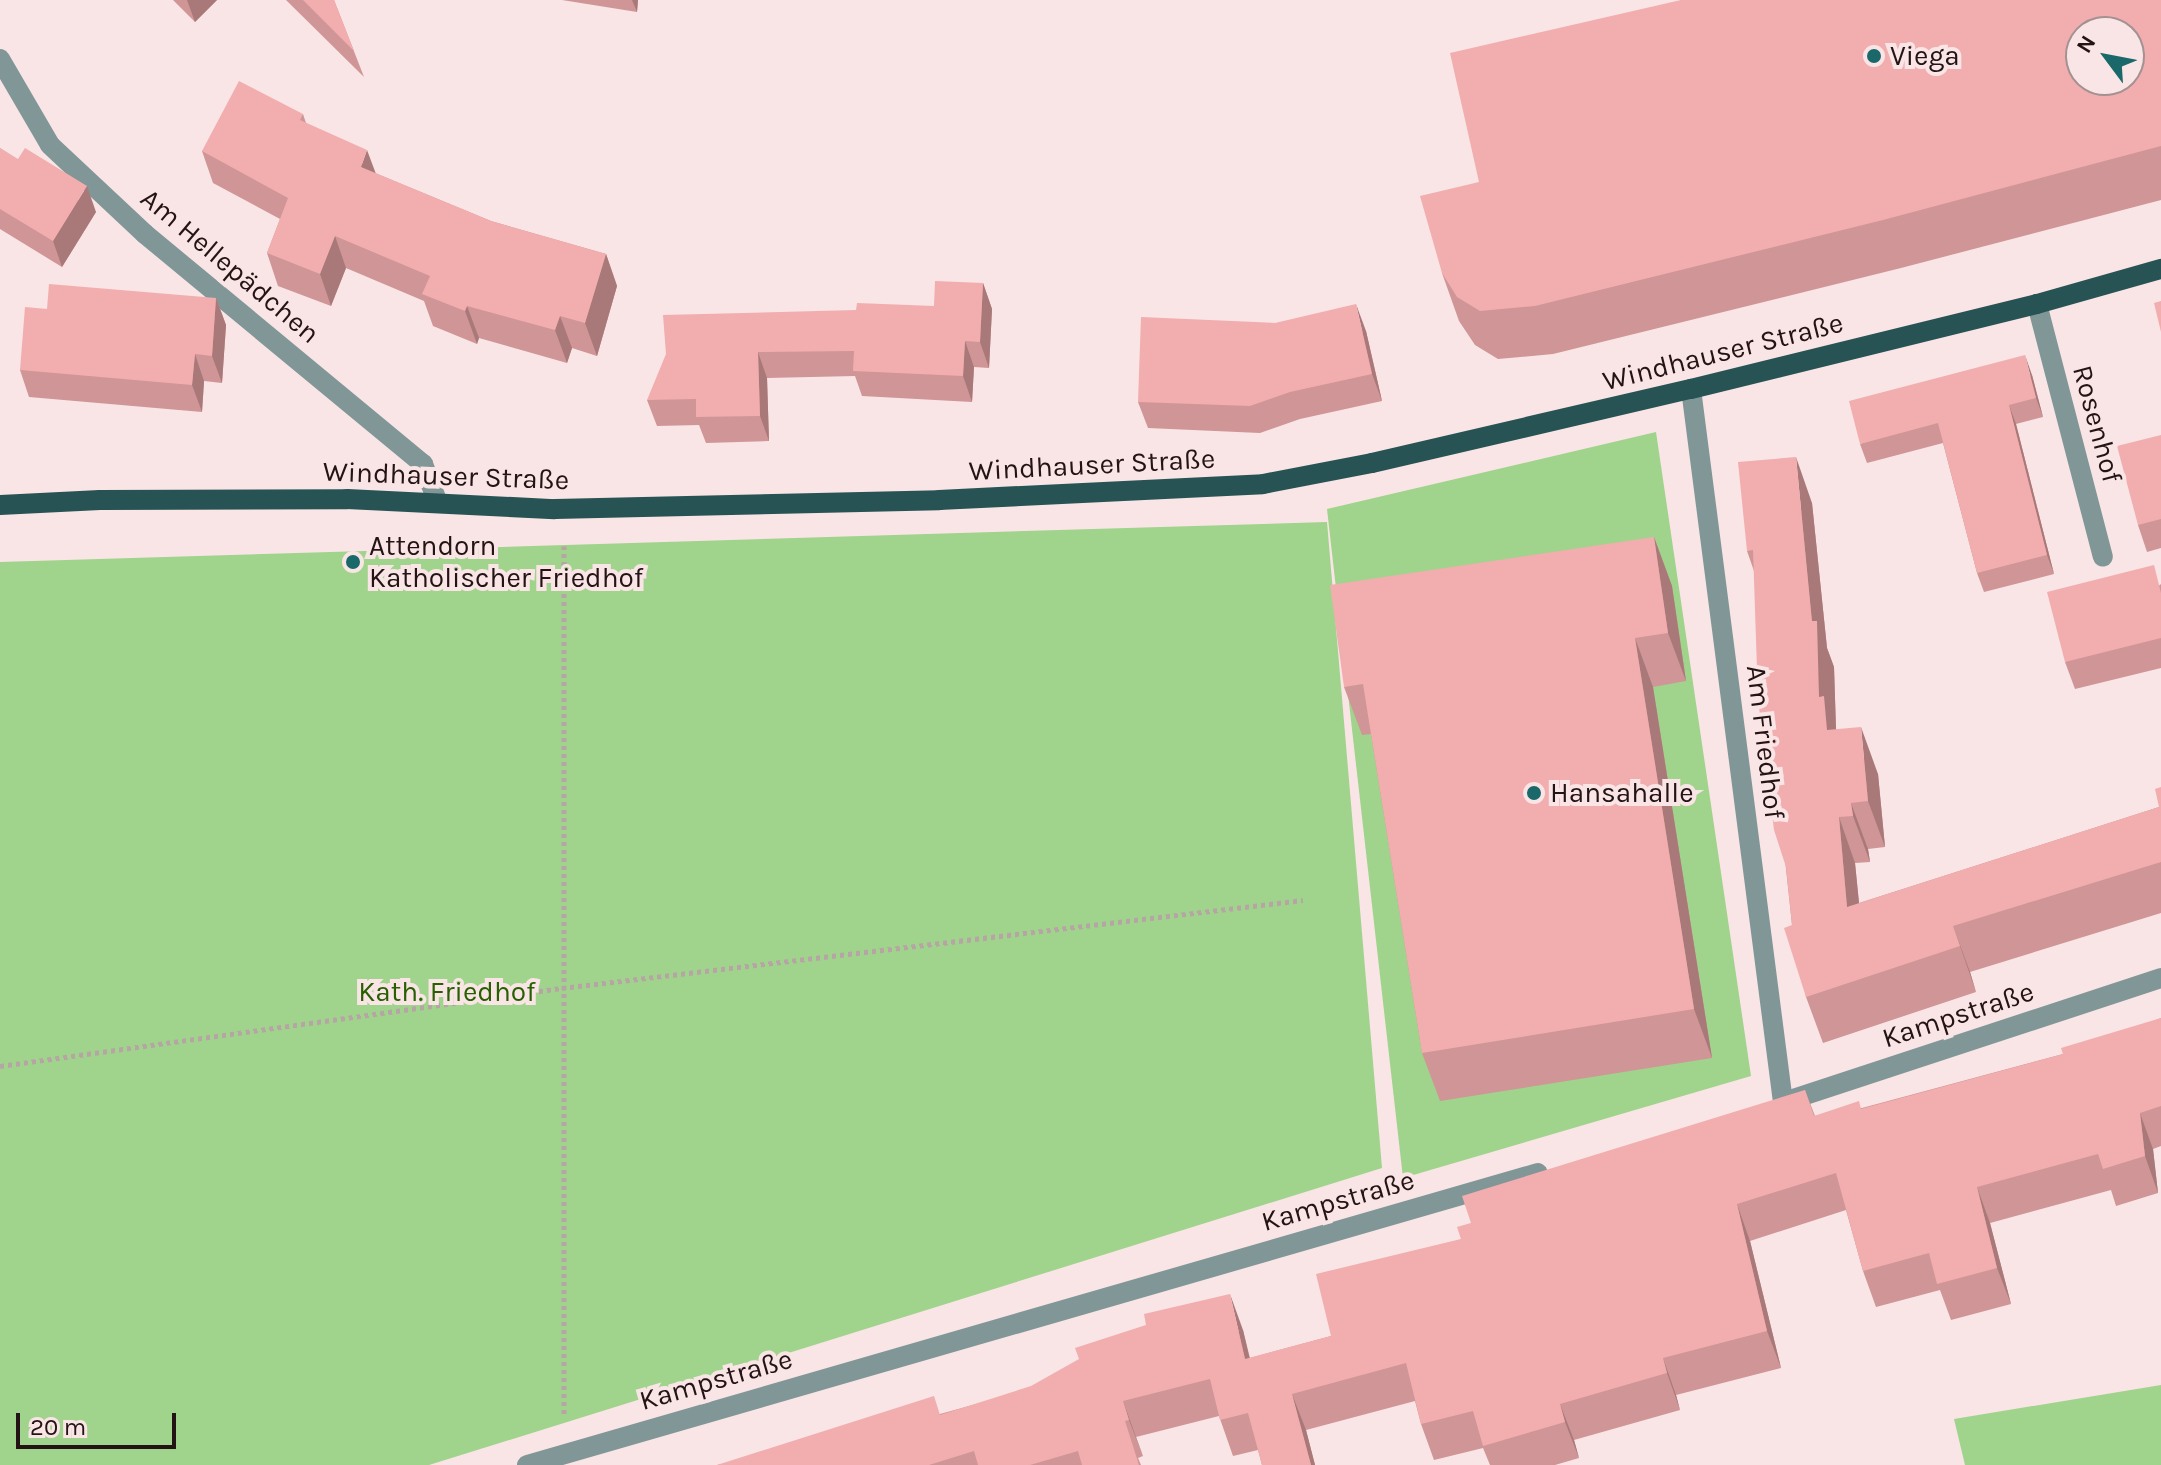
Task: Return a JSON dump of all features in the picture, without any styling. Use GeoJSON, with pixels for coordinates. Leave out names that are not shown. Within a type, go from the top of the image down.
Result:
{"type":"FeatureCollection","features":[{"type":"Feature","properties":{"kind":"main road","name":"Windhauser Straße"},"geometry":{"type":"LineString","coordinates":[[0,505],[100,500],[437,501],[555,509],[939,500],[1263,484],[1372,463],[1691,389],[2037,304],[2161,269]]}},
{"type":"Feature","properties":{"kind":"street","name":"Am Hellepädchen"},"geometry":{"type":"LineString","coordinates":[[0,59],[50,145],[145,234],[423,464],[437,501]]}},
{"type":"Feature","properties":{"kind":"street","name":"Rosenhof"},"geometry":{"type":"LineString","coordinates":[[2037,304],[2103,557]]}},
{"type":"Feature","properties":{"kind":"street","name":"Am Friedhof"},"geometry":{"type":"LineString","coordinates":[[1691,389],[1776,1104]]}},
{"type":"Feature","properties":{"kind":"street","name":"Kampstraße"},"geometry":{"type":"LineString","coordinates":[[1776,1104],[2161,978]]}},
{"type":"Feature","properties":{"kind":"street","name":"Kampstraße"},"geometry":{"type":"LineString","coordinates":[[527,1465],[1555,1168]]}},
{"type":"Feature","properties":{"kind":"path"},"geometry":{"type":"LineString","coordinates":[[555,509],[564,545],[564,1453]]}},
{"type":"Feature","properties":{"kind":"path"},"geometry":{"type":"LineString","coordinates":[[0,1066],[562,988],[1303,900]]}},
{"type":"Feature","properties":{"kind":"green space","name":"Hansahalle"},"geometry":{"type":"Polygon","coordinates":[[[1656,432],[1751,1076],[1403,1178],[1327,509],[1656,432]]]}},
{"type":"Feature","properties":{"kind":"green space","name":"Kath. Friedhof"},"geometry":{"type":"Polygon","coordinates":[[[1327,522],[1382,1168],[429,1465],[0,1465],[0,562],[1327,522]]]}},
{"type":"Feature","properties":{"kind":"green space"},"geometry":{"type":"Polygon","coordinates":[[[2161,1385],[2161,1465],[1965,1465],[1954,1419],[2161,1385]]]}},
{"type":"Feature","properties":{"kind":"building"},"geometry":{"type":"Polygon","coordinates":[[[303,0],[334,0],[354,51],[303,0]]]}},
{"type":"Feature","properties":{"kind":"building"},"geometry":{"type":"Polygon","coordinates":[[[1681,0],[2161,0],[2161,146],[1883,220],[1535,306],[1480,311],[1457,297],[1442,273],[1420,196],[1479,182],[1450,53],[1681,0]]]}},
{"type":"Feature","properties":{"kind":"building"},"geometry":{"type":"Polygon","coordinates":[[[239,81],[303,114],[300,120],[367,150],[361,167],[491,221],[606,254],[585,323],[560,316],[555,330],[467,306],[465,311],[422,294],[430,276],[335,236],[320,274],[267,253],[288,198],[202,151],[239,81]]]}},
{"type":"Feature","properties":{"kind":"building"},"geometry":{"type":"Polygon","coordinates":[[[0,148],[18,159],[25,148],[87,186],[53,241],[0,209],[0,148]]]}},
{"type":"Feature","properties":{"kind":"building"},"geometry":{"type":"Polygon","coordinates":[[[935,281],[983,283],[980,342],[965,341],[963,376],[853,371],[854,351],[758,352],[760,416],[696,417],[696,399],[647,400],[666,354],[663,315],[856,310],[857,303],[934,306],[935,281]]]}},
{"type":"Feature","properties":{"kind":"building"},"geometry":{"type":"Polygon","coordinates":[[[49,284],[216,298],[212,356],[195,354],[192,385],[20,370],[25,307],[47,309],[49,284]]]}},
{"type":"Feature","properties":{"kind":"building"},"geometry":{"type":"Polygon","coordinates":[[[2161,301],[2161,332],[2154,303],[2161,301]]]}},
{"type":"Feature","properties":{"kind":"building"},"geometry":{"type":"Polygon","coordinates":[[[1356,304],[1372,374],[1290,392],[1250,406],[1138,402],[1141,317],[1275,323],[1356,304]]]}},
{"type":"Feature","properties":{"kind":"building"},"geometry":{"type":"Polygon","coordinates":[[[2025,355],[2036,398],[2009,405],[2047,555],[1977,573],[1938,423],[1860,444],[1849,401],[2025,355]]]}},
{"type":"Feature","properties":{"kind":"building"},"geometry":{"type":"Polygon","coordinates":[[[2161,435],[2161,519],[2138,525],[2117,446],[2161,435]]]}},
{"type":"Feature","properties":{"kind":"building"},"geometry":{"type":"Polygon","coordinates":[[[1796,457],[1812,621],[1817,621],[1819,697],[1824,696],[1827,730],[1861,727],[1868,801],[1851,803],[1853,816],[1839,817],[1847,907],[2159,807],[2155,789],[2161,787],[2161,862],[1953,926],[1960,946],[1806,997],[1784,928],[1792,925],[1786,867],[1774,830],[1758,699],[1753,550],[1747,551],[1738,462],[1796,457]]]}},
{"type":"Feature","properties":{"kind":"building"},"geometry":{"type":"Polygon","coordinates":[[[1654,537],[1668,633],[1635,638],[1694,1009],[1422,1053],[1363,684],[1344,687],[1330,585],[1654,537]]]}},
{"type":"Feature","properties":{"kind":"building"},"geometry":{"type":"Polygon","coordinates":[[[2154,565],[2161,593],[2161,638],[2065,662],[2047,592],[2154,565]]]}},
{"type":"Feature","properties":{"kind":"building"},"geometry":{"type":"Polygon","coordinates":[[[2161,1018],[2161,1106],[2140,1113],[2145,1156],[2103,1169],[2098,1154],[1977,1187],[1997,1268],[1937,1284],[1929,1253],[1863,1271],[1836,1173],[1737,1204],[1767,1331],[1663,1358],[1667,1373],[1560,1404],[1565,1422],[1483,1446],[1473,1411],[1421,1424],[1406,1363],[1292,1394],[1311,1465],[1262,1465],[1248,1413],[1220,1420],[1210,1379],[1123,1401],[1129,1420],[1125,1421],[1139,1465],[1082,1465],[1078,1451],[1030,1465],[978,1465],[974,1451],[929,1465],[717,1465],[934,1396],[940,1415],[1031,1386],[1079,1359],[1075,1348],[1146,1325],[1144,1314],[1230,1294],[1245,1359],[1331,1336],[1316,1274],[1461,1239],[1457,1227],[1471,1223],[1462,1196],[1805,1090],[1814,1116],[1859,1101],[1861,1109],[2063,1054],[2061,1048],[2161,1018]]]}},
{"type":"Feature","properties":{"kind":"place","name":"Viega"},"geometry":{"type":"Point","coordinates":[1874,56]}},
{"type":"Feature","properties":{"kind":"place","name":"Attendorn Katholischer Friedhof"},"geometry":{"type":"Point","coordinates":[353,562]}},
{"type":"Feature","properties":{"kind":"place","name":"Hansahalle"},"geometry":{"type":"Point","coordinates":[1534,793]}}]}
